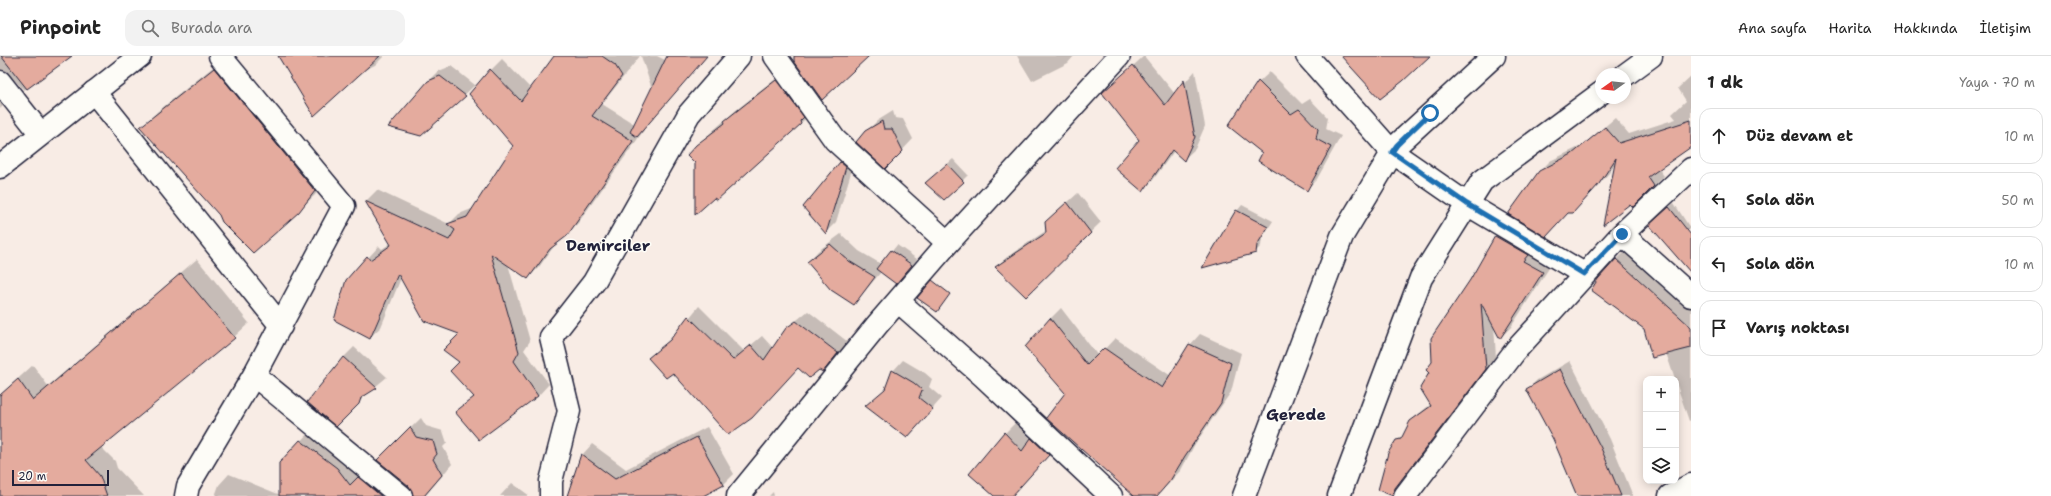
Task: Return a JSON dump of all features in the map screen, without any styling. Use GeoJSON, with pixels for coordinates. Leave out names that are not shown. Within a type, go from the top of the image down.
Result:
{"type":"FeatureCollection","features":[{"type":"Feature","properties":{"kind":"street"},"geometry":{"type":"LineString","coordinates":[[186,496],[188,486],[254,376],[344,206],[220,56]]}},
{"type":"Feature","properties":{"kind":"street"},"geometry":{"type":"LineString","coordinates":[[551,496],[551,480],[569,411],[551,337],[594,282],[689,114],[739,56]]}},
{"type":"Feature","properties":{"kind":"street"},"geometry":{"type":"LineString","coordinates":[[775,56],[835,140],[948,243]]}},
{"type":"Feature","properties":{"kind":"street"},"geometry":{"type":"LineString","coordinates":[[738,496],[948,243],[1119,56]]}},
{"type":"Feature","properties":{"kind":"street"},"geometry":{"type":"LineString","coordinates":[[1306,56],[1392,152],[1467,204],[1584,274]]}},
{"type":"Feature","properties":{"kind":"street"},"geometry":{"type":"LineString","coordinates":[[1244,496],[1342,236],[1397,145],[1430,113],[1494,56]]}},
{"type":"Feature","properties":{"kind":"street"},"geometry":{"type":"LineString","coordinates":[[1631,71],[1651,56]]}},
{"type":"Feature","properties":{"kind":"street"},"geometry":{"type":"LineString","coordinates":[[0,167],[94,92],[131,59]]}},
{"type":"Feature","properties":{"kind":"street"},"geometry":{"type":"LineString","coordinates":[[0,82],[41,134]]}},
{"type":"Feature","properties":{"kind":"street"},"geometry":{"type":"LineString","coordinates":[[94,92],[281,326]]}},
{"type":"Feature","properties":{"kind":"street"},"geometry":{"type":"LineString","coordinates":[[1339,496],[1421,278],[1467,204],[1482,181],[1595,97]]}},
{"type":"Feature","properties":{"kind":"street"},"geometry":{"type":"LineString","coordinates":[[1405,496],[1516,350],[1622,234],[1691,169]]}},
{"type":"Feature","properties":{"kind":"street"},"geometry":{"type":"LineString","coordinates":[[1622,234],[1691,296]]}},
{"type":"Feature","properties":{"kind":"street"},"geometry":{"type":"LineString","coordinates":[[898,302],[983,376],[1092,488],[1112,496]]}},
{"type":"Feature","properties":{"kind":"street"},"geometry":{"type":"LineString","coordinates":[[254,376],[402,496]]}},
{"type":"Feature","properties":{"kind":"street"},"geometry":{"type":"LineString","coordinates":[[1670,496],[1691,485]]}},
{"type":"Feature","properties":{"kind":"building"},"geometry":{"type":"Polygon","coordinates":[[[1,56],[72,56],[27,89],[1,56]]]}},
{"type":"Feature","properties":{"kind":"building"},"geometry":{"type":"Polygon","coordinates":[[[278,56],[380,56],[314,116],[278,56]]]}},
{"type":"Feature","properties":{"kind":"building"},"geometry":{"type":"Polygon","coordinates":[[[554,56],[602,56],[615,65],[622,76],[592,116],[633,141],[567,236],[550,249],[528,279],[491,254],[519,352],[514,361],[538,396],[479,440],[455,412],[474,397],[450,371],[459,362],[443,350],[459,334],[424,321],[398,274],[370,339],[334,320],[346,280],[367,256],[370,260],[391,245],[365,201],[449,240],[455,230],[447,224],[467,217],[513,146],[469,94],[490,69],[521,101],[554,56]]]}},
{"type":"Feature","properties":{"kind":"building"},"geometry":{"type":"Polygon","coordinates":[[[667,56],[707,56],[637,137],[630,132],[667,56]]]}},
{"type":"Feature","properties":{"kind":"building"},"geometry":{"type":"Polygon","coordinates":[[[794,56],[869,56],[822,100],[794,61],[794,56]]]}},
{"type":"Feature","properties":{"kind":"building"},"geometry":{"type":"Polygon","coordinates":[[[1341,56],[1430,56],[1403,81],[1380,99],[1341,56]]]}},
{"type":"Feature","properties":{"kind":"building"},"geometry":{"type":"Polygon","coordinates":[[[1133,65],[1165,105],[1184,80],[1195,137],[1184,161],[1172,150],[1143,192],[1115,168],[1139,140],[1102,93],[1133,65]]]}},
{"type":"Feature","properties":{"kind":"building"},"geometry":{"type":"Polygon","coordinates":[[[214,68],[315,191],[299,212],[253,253],[222,222],[219,215],[140,127],[214,68]]]}},
{"type":"Feature","properties":{"kind":"building"},"geometry":{"type":"Polygon","coordinates":[[[440,76],[466,96],[421,136],[388,127],[428,81],[440,76]]]}},
{"type":"Feature","properties":{"kind":"building"},"geometry":{"type":"Polygon","coordinates":[[[776,80],[804,117],[800,121],[801,124],[717,200],[714,198],[695,215],[695,163],[687,155],[696,145],[725,123],[724,121],[776,80]]]}},
{"type":"Feature","properties":{"kind":"building"},"geometry":{"type":"Polygon","coordinates":[[[1258,81],[1291,114],[1299,109],[1318,129],[1316,139],[1331,147],[1307,191],[1258,161],[1262,153],[1228,126],[1258,81]]]}},
{"type":"Feature","properties":{"kind":"building"},"geometry":{"type":"Polygon","coordinates":[[[1691,120],[1691,147],[1648,177],[1654,186],[1633,207],[1630,204],[1603,225],[1616,158],[1599,184],[1573,213],[1568,213],[1546,237],[1508,214],[1539,171],[1572,154],[1605,127],[1619,143],[1691,120]]]}},
{"type":"Feature","properties":{"kind":"building"},"geometry":{"type":"Polygon","coordinates":[[[882,121],[884,129],[892,129],[903,151],[885,169],[856,142],[865,131],[882,121]]]}},
{"type":"Feature","properties":{"kind":"building"},"geometry":{"type":"Polygon","coordinates":[[[840,162],[846,167],[826,234],[803,207],[840,162]]]}},
{"type":"Feature","properties":{"kind":"building"},"geometry":{"type":"Polygon","coordinates":[[[947,164],[964,182],[944,200],[925,183],[947,164]]]}},
{"type":"Feature","properties":{"kind":"building"},"geometry":{"type":"Polygon","coordinates":[[[1067,202],[1091,233],[1026,297],[995,267],[1046,233],[1045,222],[1067,202]]]}},
{"type":"Feature","properties":{"kind":"building"},"geometry":{"type":"Polygon","coordinates":[[[1669,207],[1691,235],[1691,273],[1649,225],[1669,207]]]}},
{"type":"Feature","properties":{"kind":"building"},"geometry":{"type":"Polygon","coordinates":[[[1236,210],[1268,227],[1257,245],[1256,253],[1202,268],[1236,210]]]}},
{"type":"Feature","properties":{"kind":"building"},"geometry":{"type":"Polygon","coordinates":[[[1495,236],[1528,255],[1523,261],[1543,272],[1500,339],[1481,303],[1486,369],[1395,488],[1393,496],[1378,490],[1388,453],[1396,440],[1401,439],[1410,421],[1431,406],[1420,388],[1429,373],[1426,370],[1432,362],[1431,338],[1470,280],[1495,236]]]}},
{"type":"Feature","properties":{"kind":"building"},"geometry":{"type":"Polygon","coordinates":[[[830,244],[849,261],[875,277],[854,305],[831,290],[807,262],[830,244]]]}},
{"type":"Feature","properties":{"kind":"building"},"geometry":{"type":"Polygon","coordinates":[[[891,250],[912,265],[896,284],[876,269],[891,250]]]}},
{"type":"Feature","properties":{"kind":"building"},"geometry":{"type":"Polygon","coordinates":[[[1616,259],[1691,327],[1691,348],[1652,358],[1644,329],[1591,290],[1598,279],[1616,259]]]}},
{"type":"Feature","properties":{"kind":"building"},"geometry":{"type":"Polygon","coordinates":[[[181,273],[235,338],[86,460],[100,476],[107,496],[0,496],[0,395],[18,379],[33,400],[181,273]]]}},
{"type":"Feature","properties":{"kind":"building"},"geometry":{"type":"Polygon","coordinates":[[[932,280],[950,294],[937,312],[917,298],[932,280]]]}},
{"type":"Feature","properties":{"kind":"building"},"geometry":{"type":"Polygon","coordinates":[[[688,316],[733,360],[751,345],[764,360],[786,328],[796,321],[838,353],[823,372],[819,370],[809,378],[798,368],[752,418],[728,435],[673,373],[666,378],[648,358],[670,340],[688,316]]]}},
{"type":"Feature","properties":{"kind":"building"},"geometry":{"type":"Polygon","coordinates":[[[1050,318],[1087,365],[1104,348],[1162,388],[1189,344],[1231,363],[1221,403],[1170,481],[1157,496],[1134,496],[1046,418],[1065,393],[1025,347],[1050,318]]]}},
{"type":"Feature","properties":{"kind":"building"},"geometry":{"type":"Polygon","coordinates":[[[343,357],[377,388],[361,398],[359,404],[336,427],[307,402],[343,357]]]}},
{"type":"Feature","properties":{"kind":"building"},"geometry":{"type":"Polygon","coordinates":[[[1560,369],[1601,448],[1621,496],[1577,496],[1553,439],[1526,389],[1560,369]]]}},
{"type":"Feature","properties":{"kind":"building"},"geometry":{"type":"Polygon","coordinates":[[[892,370],[914,383],[922,390],[919,398],[933,409],[907,438],[865,406],[885,389],[892,370]]]}},
{"type":"Feature","properties":{"kind":"building"},"geometry":{"type":"Polygon","coordinates":[[[410,427],[416,437],[433,441],[437,454],[433,459],[442,475],[424,496],[413,496],[409,486],[377,460],[410,427]]]}},
{"type":"Feature","properties":{"kind":"building"},"geometry":{"type":"Polygon","coordinates":[[[1004,432],[1022,451],[1031,438],[1049,455],[1012,496],[994,496],[969,474],[1004,432]]]}},
{"type":"Feature","properties":{"kind":"building"},"geometry":{"type":"Polygon","coordinates":[[[697,437],[724,485],[703,496],[567,496],[581,454],[615,479],[697,437]]]}},
{"type":"Feature","properties":{"kind":"building"},"geometry":{"type":"Polygon","coordinates":[[[300,440],[337,468],[350,485],[358,477],[381,496],[279,496],[279,463],[300,440]]]}},
{"type":"Feature","properties":{"kind":"district","name":"Demirciler"},"geometry":{"type":"Point","coordinates":[608,245]}},
{"type":"Feature","properties":{"kind":"district","name":"Gerede"},"geometry":{"type":"Point","coordinates":[1296,414]}},
{"type":"Feature","properties":{"kind":"route"},"geometry":{"type":"LineString","coordinates":[[1430,113],[1397,145],[1392,152],[1467,204],[1584,274],[1622,234]]}}]}
